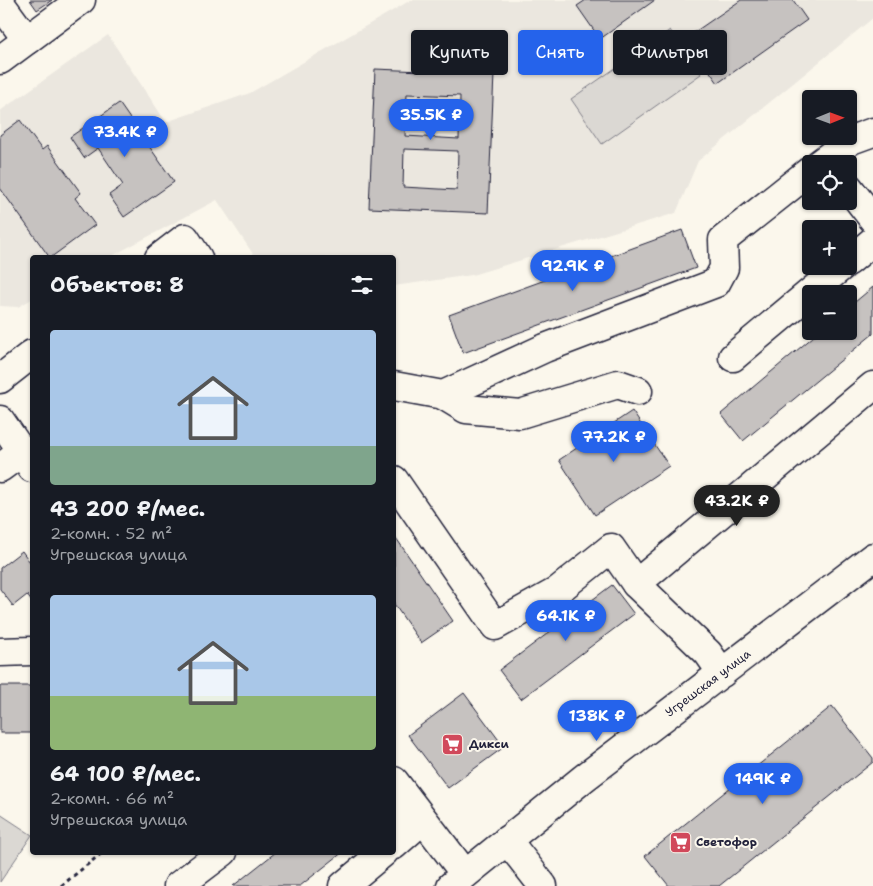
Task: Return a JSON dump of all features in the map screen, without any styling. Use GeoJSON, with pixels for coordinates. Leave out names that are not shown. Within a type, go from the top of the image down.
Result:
{"type":"FeatureCollection","features":[{"type":"Feature","properties":{"kind":"main road"},"geometry":{"type":"LineString","coordinates":[[0,60],[81,0]]}},
{"type":"Feature","properties":{"kind":"main road"},"geometry":{"type":"LineString","coordinates":[[0,3],[27,40]]}},
{"type":"Feature","properties":{"kind":"main road"},"geometry":{"type":"LineString","coordinates":[[833,155],[851,140],[873,132]]}},
{"type":"Feature","properties":{"kind":"main road"},"geometry":{"type":"LineString","coordinates":[[443,394],[545,348],[716,283],[724,268],[723,240],[802,179]]}},
{"type":"Feature","properties":{"kind":"main road"},"geometry":{"type":"LineString","coordinates":[[857,198],[873,219]]}},
{"type":"Feature","properties":{"kind":"main road"},"geometry":{"type":"LineString","coordinates":[[163,255],[184,238],[196,255]]}},
{"type":"Feature","properties":{"kind":"main road"},"geometry":{"type":"LineString","coordinates":[[857,254],[873,241]]}},
{"type":"Feature","properties":{"kind":"main road"},"geometry":{"type":"LineString","coordinates":[[733,357],[831,275]]}},
{"type":"Feature","properties":{"kind":"main road"},"geometry":{"type":"LineString","coordinates":[[0,379],[30,356]]}},
{"type":"Feature","properties":{"kind":"main road"},"geometry":{"type":"LineString","coordinates":[[396,386],[443,394],[466,409],[520,414],[618,384],[638,391]]}},
{"type":"Feature","properties":{"kind":"main road"},"geometry":{"type":"LineString","coordinates":[[636,584],[873,386]]}},
{"type":"Feature","properties":{"kind":"main road"},"geometry":{"type":"LineString","coordinates":[[0,420],[27,460],[0,468]]}},
{"type":"Feature","properties":{"kind":"main road"},"geometry":{"type":"LineString","coordinates":[[396,483],[495,626],[556,592],[611,548],[636,584],[708,653],[722,673]]}},
{"type":"Feature","properties":{"kind":"main road","name":"Угрешская улица"},"geometry":{"type":"LineString","coordinates":[[458,880],[584,778],[873,556]]}},
{"type":"Feature","properties":{"kind":"main road"},"geometry":{"type":"LineString","coordinates":[[0,652],[30,651]]}},
{"type":"Feature","properties":{"kind":"main road"},"geometry":{"type":"LineString","coordinates":[[396,784],[458,880]]}},
{"type":"Feature","properties":{"kind":"main road"},"geometry":{"type":"LineString","coordinates":[[396,813],[410,831],[396,842]]}},
{"type":"Feature","properties":{"kind":"main road"},"geometry":{"type":"LineString","coordinates":[[508,840],[543,886]]}},
{"type":"Feature","properties":{"kind":"main road"},"geometry":{"type":"LineString","coordinates":[[178,886],[218,855]]}},
{"type":"Feature","properties":{"kind":"main road"},"geometry":{"type":"LineString","coordinates":[[344,886],[380,855]]}},
{"type":"Feature","properties":{"kind":"path"},"geometry":{"type":"LineString","coordinates":[[61,886],[99,855]]}},
{"type":"Feature","properties":{"kind":"shaded area"},"geometry":{"type":"Polygon","coordinates":[[[411,0],[873,0],[873,18],[698,161],[676,213],[472,275],[396,286],[396,255],[254,255],[217,200],[114,255],[30,255],[30,300],[18,307],[0,306],[0,111],[108,35],[166,122],[250,93],[411,0]]]}},
{"type":"Feature","properties":{"kind":"shaded area"},"geometry":{"type":"Polygon","coordinates":[[[613,70],[613,75],[700,75],[602,144],[571,99],[613,70]]]}},
{"type":"Feature","properties":{"kind":"shaded area"},"geometry":{"type":"Polygon","coordinates":[[[0,814],[30,834],[30,838],[0,882],[0,814]]]}},
{"type":"Feature","properties":{"kind":"building"},"geometry":{"type":"Polygon","coordinates":[[[30,0],[52,0],[37,10],[30,0]]]}},
{"type":"Feature","properties":{"kind":"building"},"geometry":{"type":"Polygon","coordinates":[[[586,0],[655,0],[603,37],[603,30],[594,30],[577,6],[586,0]]]}},
{"type":"Feature","properties":{"kind":"building"},"geometry":{"type":"Polygon","coordinates":[[[741,0],[793,0],[807,20],[718,83],[712,75],[727,75],[727,30],[698,30],[741,0]]]}},
{"type":"Feature","properties":{"kind":"building"},"geometry":{"type":"Polygon","coordinates":[[[375,69],[411,71],[411,75],[494,75],[488,213],[369,208],[375,69]],[[407,94],[405,136],[459,139],[460,96],[407,94]],[[404,149],[403,187],[457,190],[458,151],[404,149]]]}},
{"type":"Feature","properties":{"kind":"building"},"geometry":{"type":"Polygon","coordinates":[[[119,103],[174,182],[124,217],[109,195],[123,185],[98,148],[84,158],[70,137],[119,103]]]}},
{"type":"Feature","properties":{"kind":"building"},"geometry":{"type":"Polygon","coordinates":[[[20,120],[42,150],[47,146],[81,193],[75,198],[95,225],[54,255],[48,255],[0,188],[0,135],[20,120]]]}},
{"type":"Feature","properties":{"kind":"building"},"geometry":{"type":"Polygon","coordinates":[[[682,230],[696,268],[463,353],[449,315],[682,230]]]}},
{"type":"Feature","properties":{"kind":"building"},"geometry":{"type":"Polygon","coordinates":[[[873,287],[873,334],[743,441],[721,414],[809,340],[857,340],[857,300],[873,287]]]}},
{"type":"Feature","properties":{"kind":"building"},"geometry":{"type":"Polygon","coordinates":[[[632,411],[669,466],[595,515],[559,460],[632,411]]]}},
{"type":"Feature","properties":{"kind":"building"},"geometry":{"type":"Polygon","coordinates":[[[396,538],[453,621],[421,643],[396,607],[396,538]]]}},
{"type":"Feature","properties":{"kind":"building"},"geometry":{"type":"Polygon","coordinates":[[[22,551],[30,562],[30,599],[27,595],[13,606],[0,589],[0,568],[22,551]]]}},
{"type":"Feature","properties":{"kind":"building"},"geometry":{"type":"Polygon","coordinates":[[[612,585],[634,614],[521,699],[499,670],[612,585]]]}},
{"type":"Feature","properties":{"kind":"building"},"geometry":{"type":"Polygon","coordinates":[[[0,686],[30,686],[30,733],[0,733],[0,686]]]}},
{"type":"Feature","properties":{"kind":"building"},"geometry":{"type":"Polygon","coordinates":[[[464,693],[504,747],[448,788],[408,735],[464,693]]]}},
{"type":"Feature","properties":{"kind":"building"},"geometry":{"type":"Polygon","coordinates":[[[832,706],[873,758],[873,762],[719,886],[669,886],[645,856],[832,706]]]}},
{"type":"Feature","properties":{"kind":"building"},"geometry":{"type":"Polygon","coordinates":[[[272,855],[339,855],[300,886],[233,886],[272,855]]]}},
{"type":"Feature","properties":{"kind":"place","name":"Дикси"},"geometry":{"type":"Point","coordinates":[453,744]}},
{"type":"Feature","properties":{"kind":"place","name":"Светофор"},"geometry":{"type":"Point","coordinates":[680,842]}}]}
